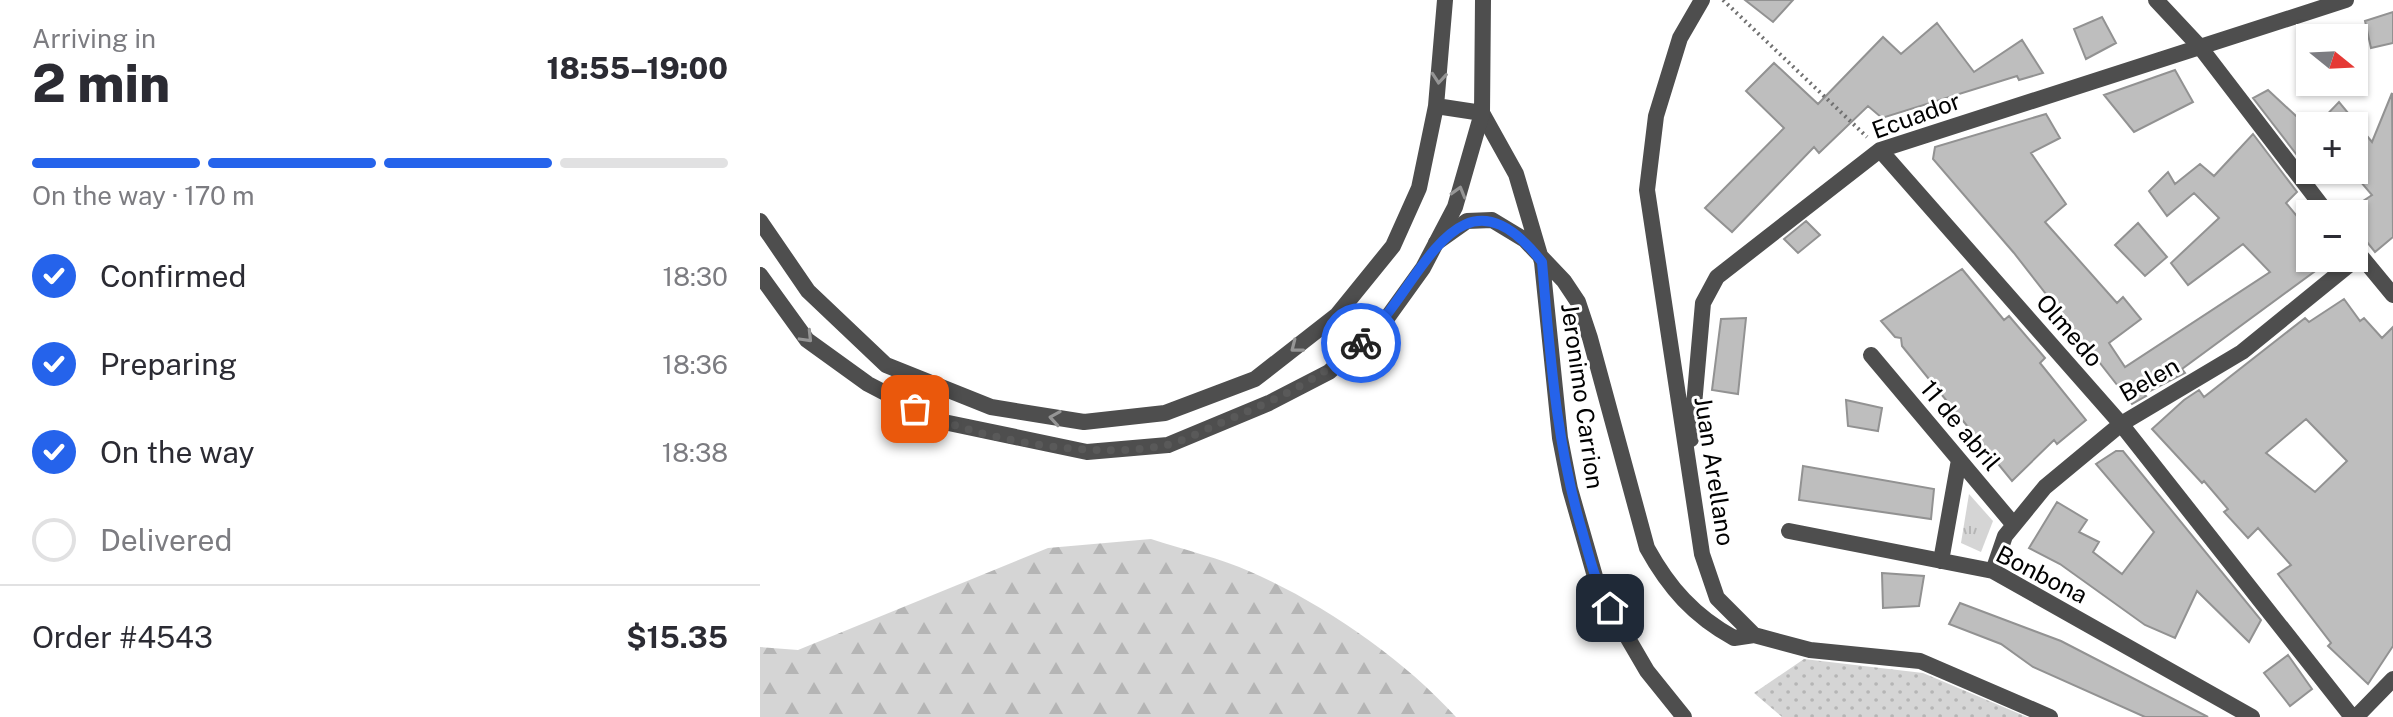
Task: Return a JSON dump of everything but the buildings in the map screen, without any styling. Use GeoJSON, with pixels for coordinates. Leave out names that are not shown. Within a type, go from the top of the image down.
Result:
{"type":"FeatureCollection","features":[{"type":"Feature","properties":{"kind":"street"},"geometry":{"type":"LineString","coordinates":[[760,221],[808,291],[886,365],[991,407],[1084,422],[1165,413],[1255,379],[1337,315],[1393,246],[1419,188],[1436,106],[1445,0]]}},
{"type":"Feature","properties":{"kind":"street"},"geometry":{"type":"LineString","coordinates":[[760,275],[807,340],[868,384],[939,421],[1087,452],[1168,445],[1269,403],[1329,372],[1382,325],[1423,268],[1455,207],[1482,113],[1483,0]]}},
{"type":"Feature","properties":{"kind":"street","name":"Juan Arellano"},"geometry":{"type":"LineString","coordinates":[[1702,0],[1680,38],[1656,116],[1647,190],[1702,554],[1717,598],[1754,635]]}},
{"type":"Feature","properties":{"kind":"street"},"geometry":{"type":"LineString","coordinates":[[2156,0],[2200,47],[2317,200]]}},
{"type":"Feature","properties":{"kind":"street","name":"Ecuador"},"geometry":{"type":"LineString","coordinates":[[1689,465],[1703,303],[1717,277],[1880,150],[2346,0]]}},
{"type":"Feature","properties":{"kind":"street"},"geometry":{"type":"LineString","coordinates":[[1436,106],[1482,113]]}},
{"type":"Feature","properties":{"kind":"street","name":"Jeronimo Carrion"},"geometry":{"type":"LineString","coordinates":[[1482,113],[1516,174],[1542,262],[1560,438],[1570,489],[1598,587],[1647,671],[1684,717]]}},
{"type":"Feature","properties":{"kind":"street","name":"Olmedo"},"geometry":{"type":"LineString","coordinates":[[1880,150],[2121,424],[2354,717]]}},
{"type":"Feature","properties":{"kind":"street"},"geometry":{"type":"LineString","coordinates":[[1436,243],[1467,221],[1492,220],[1525,240],[1542,262],[1564,281],[1578,302],[1647,548],[1679,599],[1721,632],[1734,638],[1754,635],[1810,650],[1920,661],[2050,717]]}},
{"type":"Feature","properties":{"kind":"street"},"geometry":{"type":"LineString","coordinates":[[2368,265],[2393,295]]}},
{"type":"Feature","properties":{"kind":"street","name":"Belen"},"geometry":{"type":"LineString","coordinates":[[1993,571],[2005,536],[2045,487],[2121,424],[2242,352],[2334,272]]}},
{"type":"Feature","properties":{"kind":"street","name":"11 de abril"},"geometry":{"type":"LineString","coordinates":[[1871,355],[2014,525]]}},
{"type":"Feature","properties":{"kind":"street"},"geometry":{"type":"LineString","coordinates":[[1941,561],[1959,460]]}},
{"type":"Feature","properties":{"kind":"street","name":"Bonbona"},"geometry":{"type":"LineString","coordinates":[[1789,531],[1993,571],[2252,717]]}},
{"type":"Feature","properties":{"kind":"street"},"geometry":{"type":"LineString","coordinates":[[2354,717],[2393,679]]}},
{"type":"Feature","properties":{"kind":"path"},"geometry":{"type":"LineString","coordinates":[[1723,0],[1880,150]]}},
{"type":"Feature","properties":{"kind":"green space"},"geometry":{"type":"Polygon","coordinates":[[[1969,494],[1993,521],[1981,552],[1961,543],[1969,494]]]}},
{"type":"Feature","properties":{"kind":"green space"},"geometry":{"type":"Polygon","coordinates":[[[1151,539],[1239,567],[1307,600],[1386,653],[1456,717],[760,717],[760,647],[798,650],[1048,548],[1151,539]]]}},
{"type":"Feature","properties":{"kind":"green space"},"geometry":{"type":"Polygon","coordinates":[[[1804,659],[1923,673],[2027,717],[1782,717],[1754,693],[1804,659]]]}},
{"type":"Feature","properties":{"kind":"way so far"},"geometry":{"type":"LineString","coordinates":[[915,409],[939,421],[1087,452],[1168,445],[1269,403],[1329,372],[1361,343]]}},
{"type":"Feature","properties":{"kind":"route"},"geometry":{"type":"LineString","coordinates":[[1361,343],[1382,325],[1423,268],[1436,243],[1467,221],[1492,220],[1525,240],[1542,262],[1560,438],[1570,489],[1598,587],[1610,608]]}}]}
